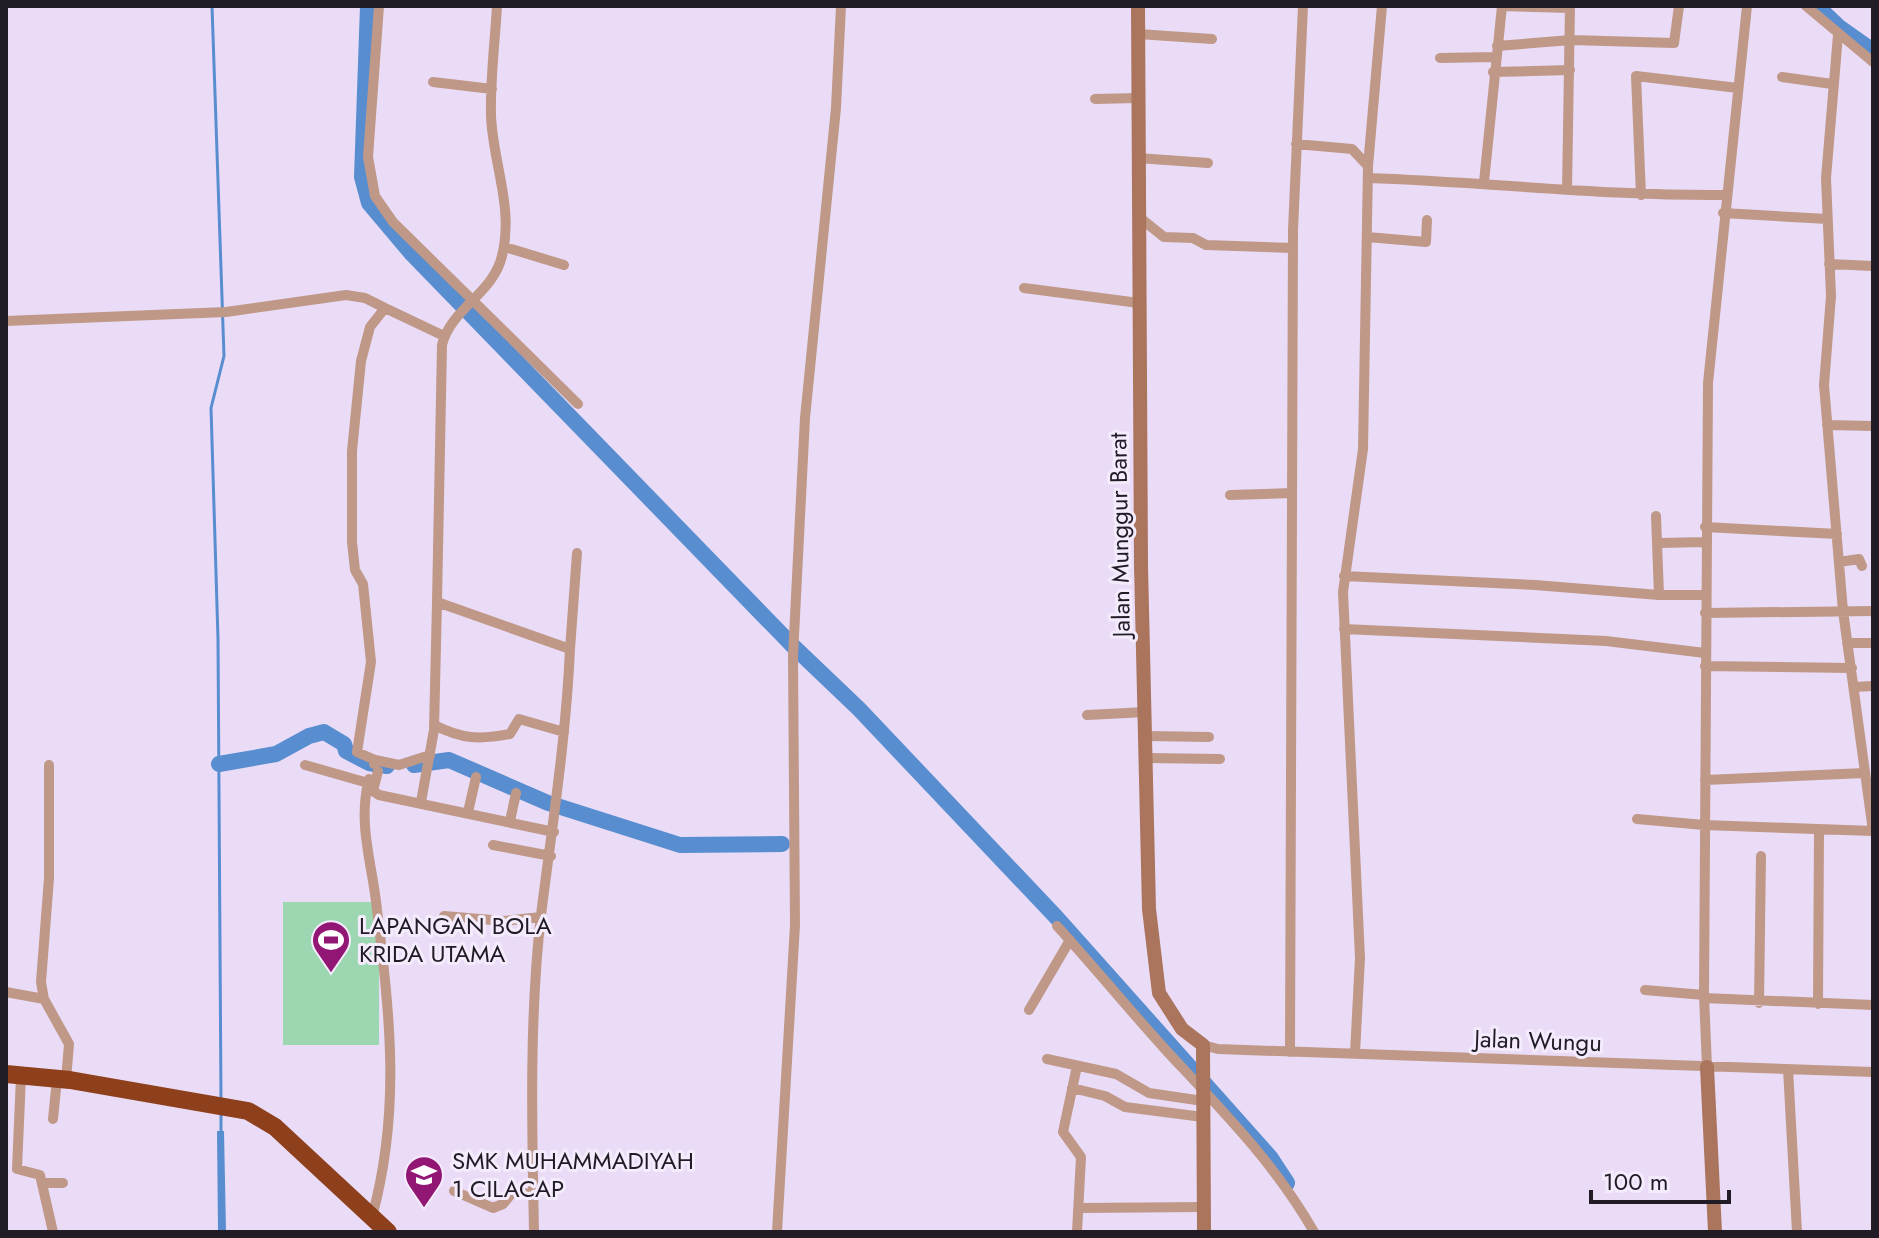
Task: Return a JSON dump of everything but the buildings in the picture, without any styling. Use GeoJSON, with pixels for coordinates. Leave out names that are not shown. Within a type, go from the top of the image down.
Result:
{"type":"FeatureCollection","features":[{"type":"Feature","properties":{"kind":"highway"},"geometry":{"type":"LineString","coordinates":[[13,1075],[199,1100],[248,1111],[275,1127],[388,1232]]}},
{"type":"Feature","properties":{"kind":"street"},"geometry":{"type":"LineString","coordinates":[[379,6],[368,157],[375,196],[393,222],[471,302],[578,404]]}},
{"type":"Feature","properties":{"kind":"street"},"geometry":{"type":"LineString","coordinates":[[421,802],[434,725],[444,336],[451,321],[490,284],[505,247],[506,202],[491,119],[497,6]]}},
{"type":"Feature","properties":{"kind":"street"},"geometry":{"type":"LineString","coordinates":[[777,1232],[795,925],[793,656],[805,418],[836,108],[841,6]]}},
{"type":"Feature","properties":{"kind":"street","name":"Jalan Munggur Barat"},"geometry":{"type":"LineString","coordinates":[[1138,6],[1148,884],[1156,980],[1167,1010],[1182,1029],[1203,1045]]}},
{"type":"Feature","properties":{"kind":"street"},"geometry":{"type":"LineString","coordinates":[[1290,1052],[1293,248],[1303,6]]}},
{"type":"Feature","properties":{"kind":"street"},"geometry":{"type":"LineString","coordinates":[[1355,1053],[1360,958],[1344,576],[1363,449],[1368,166],[1382,6]]}},
{"type":"Feature","properties":{"kind":"street"},"geometry":{"type":"LineString","coordinates":[[1484,182],[1502,6],[1570,7],[1567,190]]}},
{"type":"Feature","properties":{"kind":"street"},"geometry":{"type":"LineString","coordinates":[[1440,58],[1571,40],[1674,43],[1679,6]]}},
{"type":"Feature","properties":{"kind":"street"},"geometry":{"type":"LineString","coordinates":[[1715,1232],[1704,996],[1708,383],[1724,195],[1747,6]]}},
{"type":"Feature","properties":{"kind":"street"},"geometry":{"type":"LineString","coordinates":[[1806,6],[1873,62]]}},
{"type":"Feature","properties":{"kind":"street"},"geometry":{"type":"LineString","coordinates":[[1138,34],[1212,39]]}},
{"type":"Feature","properties":{"kind":"street"},"geometry":{"type":"LineString","coordinates":[[1637,819],[1873,833],[1843,611],[1824,378],[1831,311],[1823,218],[1838,35]]}},
{"type":"Feature","properties":{"kind":"street"},"geometry":{"type":"LineString","coordinates":[[1493,72],[1570,70]]}},
{"type":"Feature","properties":{"kind":"street"},"geometry":{"type":"LineString","coordinates":[[1641,195],[1636,76],[1738,88]]}},
{"type":"Feature","properties":{"kind":"street"},"geometry":{"type":"LineString","coordinates":[[1782,77],[1832,84]]}},
{"type":"Feature","properties":{"kind":"street"},"geometry":{"type":"LineString","coordinates":[[433,82],[492,89]]}},
{"type":"Feature","properties":{"kind":"street"},"geometry":{"type":"LineString","coordinates":[[1095,99],[1138,98]]}},
{"type":"Feature","properties":{"kind":"street"},"geometry":{"type":"LineString","coordinates":[[1296,144],[1354,150],[1368,166]]}},
{"type":"Feature","properties":{"kind":"street"},"geometry":{"type":"LineString","coordinates":[[1138,158],[1208,163]]}},
{"type":"Feature","properties":{"kind":"street"},"geometry":{"type":"LineString","coordinates":[[1368,178],[1484,182],[1641,195],[1724,195]]}},
{"type":"Feature","properties":{"kind":"street"},"geometry":{"type":"LineString","coordinates":[[1723,213],[1823,218]]}},
{"type":"Feature","properties":{"kind":"street"},"geometry":{"type":"LineString","coordinates":[[1139,217],[1164,237],[1193,238],[1206,245],[1293,248]]}},
{"type":"Feature","properties":{"kind":"street"},"geometry":{"type":"LineString","coordinates":[[1367,237],[1426,242],[1427,220]]}},
{"type":"Feature","properties":{"kind":"street"},"geometry":{"type":"LineString","coordinates":[[505,247],[564,265]]}},
{"type":"Feature","properties":{"kind":"street"},"geometry":{"type":"LineString","coordinates":[[1829,264],[1873,266]]}},
{"type":"Feature","properties":{"kind":"street"},"geometry":{"type":"LineString","coordinates":[[1024,288],[1139,303]]}},
{"type":"Feature","properties":{"kind":"street"},"geometry":{"type":"LineString","coordinates":[[6,321],[201,314],[346,295],[365,298],[444,336]]}},
{"type":"Feature","properties":{"kind":"street"},"geometry":{"type":"LineString","coordinates":[[385,308],[370,327],[361,361],[350,490],[355,570],[363,584],[371,662],[357,752],[375,765],[429,760]]}},
{"type":"Feature","properties":{"kind":"street"},"geometry":{"type":"LineString","coordinates":[[1827,425],[1873,426]]}},
{"type":"Feature","properties":{"kind":"street"},"geometry":{"type":"LineString","coordinates":[[1230,495],[1292,493]]}},
{"type":"Feature","properties":{"kind":"street"},"geometry":{"type":"LineString","coordinates":[[1656,516],[1659,595]]}},
{"type":"Feature","properties":{"kind":"street"},"geometry":{"type":"LineString","coordinates":[[1705,527],[1837,534]]}},
{"type":"Feature","properties":{"kind":"street"},"geometry":{"type":"LineString","coordinates":[[1659,543],[1705,542]]}},
{"type":"Feature","properties":{"kind":"street"},"geometry":{"type":"LineString","coordinates":[[534,1232],[541,917],[559,795],[577,553]]}},
{"type":"Feature","properties":{"kind":"street"},"geometry":{"type":"LineString","coordinates":[[1839,562],[1859,559],[1862,566]]}},
{"type":"Feature","properties":{"kind":"street"},"geometry":{"type":"LineString","coordinates":[[1344,576],[1507,583],[1659,595],[1705,595]]}},
{"type":"Feature","properties":{"kind":"street"},"geometry":{"type":"LineString","coordinates":[[437,602],[570,649]]}},
{"type":"Feature","properties":{"kind":"street"},"geometry":{"type":"LineString","coordinates":[[1705,613],[1873,611]]}},
{"type":"Feature","properties":{"kind":"street"},"geometry":{"type":"LineString","coordinates":[[1344,629],[1592,640],[1705,653]]}},
{"type":"Feature","properties":{"kind":"street"},"geometry":{"type":"LineString","coordinates":[[1847,643],[1873,643]]}},
{"type":"Feature","properties":{"kind":"street"},"geometry":{"type":"LineString","coordinates":[[1705,666],[1852,668]]}},
{"type":"Feature","properties":{"kind":"street"},"geometry":{"type":"LineString","coordinates":[[1854,687],[1873,686]]}},
{"type":"Feature","properties":{"kind":"street"},"geometry":{"type":"LineString","coordinates":[[1087,715],[1146,712]]}},
{"type":"Feature","properties":{"kind":"street"},"geometry":{"type":"LineString","coordinates":[[434,725],[460,738],[472,739],[510,734],[519,719],[564,732]]}},
{"type":"Feature","properties":{"kind":"street"},"geometry":{"type":"LineString","coordinates":[[1147,736],[1209,737]]}},
{"type":"Feature","properties":{"kind":"street"},"geometry":{"type":"LineString","coordinates":[[1146,758],[1220,759]]}},
{"type":"Feature","properties":{"kind":"street"},"geometry":{"type":"LineString","coordinates":[[49,765],[49,878],[41,965],[44,999],[69,1044],[53,1119]]}},
{"type":"Feature","properties":{"kind":"street"},"geometry":{"type":"LineString","coordinates":[[305,765],[368,783]]}},
{"type":"Feature","properties":{"kind":"street"},"geometry":{"type":"LineString","coordinates":[[372,1217],[385,1168],[392,1051],[374,880],[364,836],[368,783],[375,765]]}},
{"type":"Feature","properties":{"kind":"street"},"geometry":{"type":"LineString","coordinates":[[375,765],[374,792],[554,832]]}},
{"type":"Feature","properties":{"kind":"street"},"geometry":{"type":"LineString","coordinates":[[1705,780],[1865,773]]}},
{"type":"Feature","properties":{"kind":"street"},"geometry":{"type":"LineString","coordinates":[[468,812],[476,777]]}},
{"type":"Feature","properties":{"kind":"street"},"geometry":{"type":"LineString","coordinates":[[510,821],[516,793]]}},
{"type":"Feature","properties":{"kind":"street"},"geometry":{"type":"LineString","coordinates":[[1818,1004],[1819,830]]}},
{"type":"Feature","properties":{"kind":"street"},"geometry":{"type":"LineString","coordinates":[[493,845],[551,856]]}},
{"type":"Feature","properties":{"kind":"street"},"geometry":{"type":"LineString","coordinates":[[1759,1003],[1761,856]]}},
{"type":"Feature","properties":{"kind":"street"},"geometry":{"type":"LineString","coordinates":[[444,916],[504,921],[541,917]]}},
{"type":"Feature","properties":{"kind":"street"},"geometry":{"type":"LineString","coordinates":[[1057,926],[1203,1097],[1261,1154],[1314,1232]]}},
{"type":"Feature","properties":{"kind":"street"},"geometry":{"type":"LineString","coordinates":[[1029,1010],[1070,940]]}},
{"type":"Feature","properties":{"kind":"street"},"geometry":{"type":"LineString","coordinates":[[1645,990],[1759,1003],[1873,1005]]}},
{"type":"Feature","properties":{"kind":"street"},"geometry":{"type":"LineString","coordinates":[[6,992],[44,999]]}},
{"type":"Feature","properties":{"kind":"street"},"geometry":{"type":"LineString","coordinates":[[1203,1045],[1204,1232]]}},
{"type":"Feature","properties":{"kind":"street","name":"Jalan Wungu"},"geometry":{"type":"LineString","coordinates":[[1203,1045],[1290,1052],[1873,1072]]}},
{"type":"Feature","properties":{"kind":"street"},"geometry":{"type":"LineString","coordinates":[[1047,1059],[1120,1076],[1143,1092],[1203,1097]]}},
{"type":"Feature","properties":{"kind":"street"},"geometry":{"type":"LineString","coordinates":[[1077,1066],[1063,1132],[1081,1157],[1077,1232]]}},
{"type":"Feature","properties":{"kind":"street"},"geometry":{"type":"LineString","coordinates":[[1788,1069],[1797,1232]]}},
{"type":"Feature","properties":{"kind":"street"},"geometry":{"type":"LineString","coordinates":[[13,1075],[17,1169],[38,1173],[53,1232]]}},
{"type":"Feature","properties":{"kind":"street"},"geometry":{"type":"LineString","coordinates":[[1072,1088],[1107,1097],[1122,1106],[1203,1097]]}},
{"type":"Feature","properties":{"kind":"street"},"geometry":{"type":"LineString","coordinates":[[43,1183],[63,1183]]}},
{"type":"Feature","properties":{"kind":"street"},"geometry":{"type":"LineString","coordinates":[[454,1191],[493,1208],[503,1204],[513,1192],[533,1194]]}},
{"type":"Feature","properties":{"kind":"street"},"geometry":{"type":"LineString","coordinates":[[1079,1208],[1204,1207]]}},
{"type":"Feature","properties":{"kind":"green space","name":"LAPANGAN BOLA KRIDA UTAMA"},"geometry":{"type":"Polygon","coordinates":[[[283,902],[379,902],[379,1045],[283,1045],[283,902]]]}},
{"type":"Feature","properties":{"kind":"water"},"geometry":{"type":"Polygon","coordinates":[[[217,1131],[224,1131],[226,1232],[218,1232],[217,1131]]]}},
{"type":"Feature","properties":{"kind":"waterway"},"geometry":{"type":"LineString","coordinates":[[212,6],[224,356],[211,408],[218,639],[221,1100]]}},
{"type":"Feature","properties":{"kind":"waterway"},"geometry":{"type":"LineString","coordinates":[[368,6],[362,177],[369,203],[412,254],[793,646],[859,709],[1057,918],[1270,1157],[1287,1183]]}},
{"type":"Feature","properties":{"kind":"waterway"},"geometry":{"type":"LineString","coordinates":[[1817,6],[1839,27],[1873,51]]}},
{"type":"Feature","properties":{"kind":"waterway"},"geometry":{"type":"LineString","coordinates":[[219,764],[276,754],[309,736],[324,732],[344,744],[346,751],[369,763],[387,766]]}},
{"type":"Feature","properties":{"kind":"waterway"},"geometry":{"type":"LineString","coordinates":[[414,765],[449,760],[548,803],[680,845],[782,844]]}},
{"type":"Feature","properties":{"kind":"waterway"},"geometry":{"type":"LineString","coordinates":[[221,1112],[221,1132]]}},
{"type":"Feature","properties":{"kind":"place","name":"LAPANGAN BOLA KRIDA UTAMA"},"geometry":{"type":"Point","coordinates":[331,974]}},
{"type":"Feature","properties":{"kind":"place","name":"SMK MUHAMMADIYAH 1 CILACAP"},"geometry":{"type":"Point","coordinates":[424,1209]}}]}
